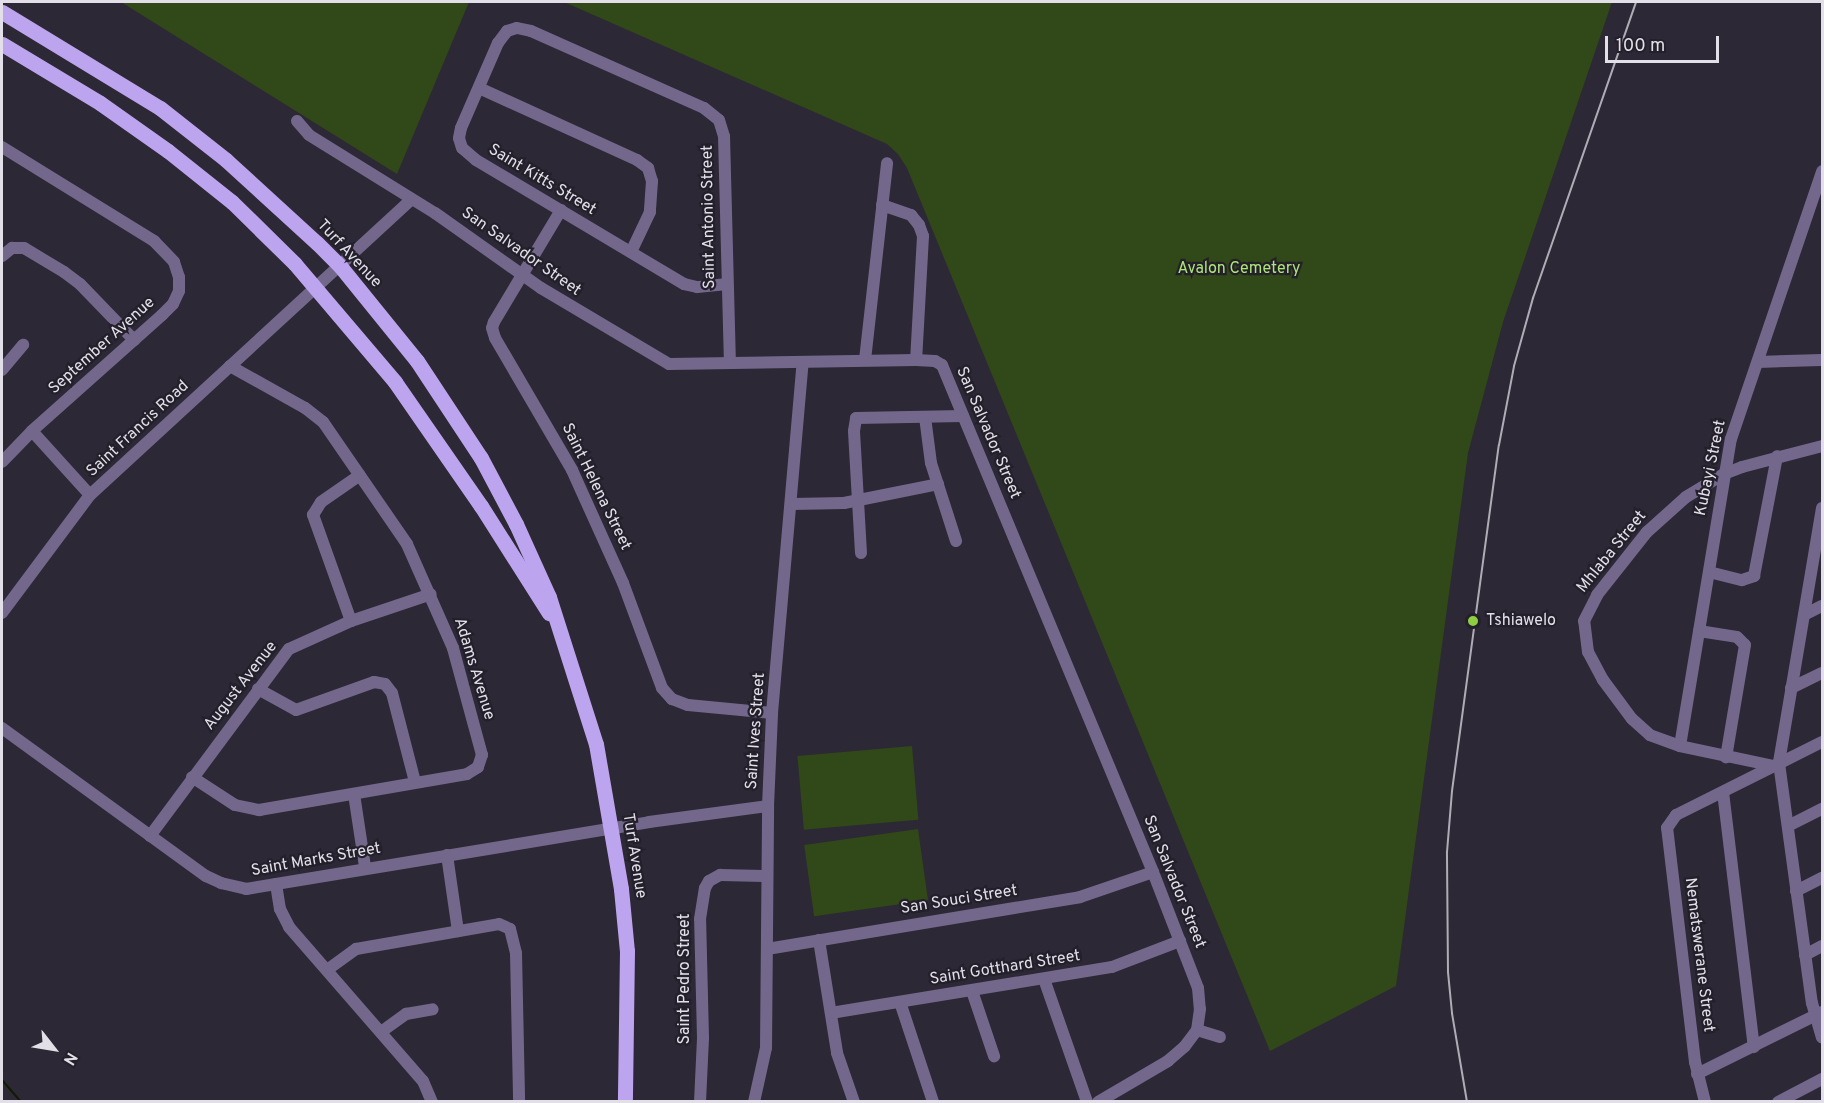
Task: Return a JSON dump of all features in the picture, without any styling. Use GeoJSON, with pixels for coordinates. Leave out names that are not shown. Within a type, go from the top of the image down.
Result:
{"type":"FeatureCollection","features":[{"type":"Feature","properties":{"kind":"main road","name":"Turf Avenue"},"geometry":{"type":"LineString","coordinates":[[2,12],[143,98],[191,132],[252,182],[340,266],[417,361],[476,450],[537,567],[571,661],[596,744],[612,828],[627,951],[625,1101]]}},
{"type":"Feature","properties":{"kind":"main road","name":"Turf Avenue"},"geometry":{"type":"LineString","coordinates":[[2,44],[100,103],[168,151],[232,202],[317,288],[364,342],[418,413],[556,623]]}},
{"type":"Feature","properties":{"kind":"street","name":"Saint Kitts Street"},"geometry":{"type":"LineString","coordinates":[[511,29],[501,38],[459,134],[462,148],[476,160],[684,284],[697,287],[727,284]]}},
{"type":"Feature","properties":{"kind":"street","name":"Saint Antonio Street"},"geometry":{"type":"LineString","coordinates":[[511,29],[531,32],[713,113],[724,136],[730,363]]}},
{"type":"Feature","properties":{"kind":"street"},"geometry":{"type":"LineString","coordinates":[[479,88],[637,160],[648,168],[652,181],[650,212],[631,252]]}},
{"type":"Feature","properties":{"kind":"street","name":"San Salvador Street"},"geometry":{"type":"LineString","coordinates":[[297,121],[309,135],[412,199],[521,274],[663,361],[685,365],[916,360],[937,362],[943,366],[1153,872],[1198,988],[1200,1009],[1197,1030]]}},
{"type":"Feature","properties":{"kind":"street","name":"September Avenue"},"geometry":{"type":"LineString","coordinates":[[2,147],[142,232],[174,262],[179,277],[179,291],[173,304],[32,431],[2,462]]}},
{"type":"Feature","properties":{"kind":"street"},"geometry":{"type":"LineString","coordinates":[[865,360],[887,163]]}},
{"type":"Feature","properties":{"kind":"street","name":"Kubayi Street"},"geometry":{"type":"LineString","coordinates":[[1680,746],[1731,439],[1822,171]]}},
{"type":"Feature","properties":{"kind":"street"},"geometry":{"type":"LineString","coordinates":[[340,266],[412,199]]}},
{"type":"Feature","properties":{"kind":"street"},"geometry":{"type":"LineString","coordinates":[[882,205],[910,215],[919,225],[923,236],[916,360]]}},
{"type":"Feature","properties":{"kind":"street","name":"Saint Helena Street"},"geometry":{"type":"LineString","coordinates":[[561,210],[494,322],[493,332],[572,470],[623,583],[659,684],[667,694],[679,702],[772,713]]}},
{"type":"Feature","properties":{"kind":"street"},"geometry":{"type":"LineString","coordinates":[[2,256],[12,248],[24,248],[64,272],[80,284],[134,340]]}},
{"type":"Feature","properties":{"kind":"street","name":"Saint Francis Road"},"geometry":{"type":"LineString","coordinates":[[2,613],[90,495],[340,266]]}},
{"type":"Feature","properties":{"kind":"street"},"geometry":{"type":"LineString","coordinates":[[2,370],[23,345]]}},
{"type":"Feature","properties":{"kind":"street"},"geometry":{"type":"LineString","coordinates":[[1758,362],[1822,359]]}},
{"type":"Feature","properties":{"kind":"street","name":"Saint Ives Street"},"geometry":{"type":"LineString","coordinates":[[754,1101],[766,1048],[768,806],[772,713],[803,363]]}},
{"type":"Feature","properties":{"kind":"street","name":"Adams Avenue"},"geometry":{"type":"LineString","coordinates":[[192,777],[235,805],[253,810],[467,774],[478,767],[482,755],[461,672],[431,594],[411,551],[331,432],[315,416],[230,366]]}},
{"type":"Feature","properties":{"kind":"street"},"geometry":{"type":"LineString","coordinates":[[861,553],[854,431],[856,418],[963,416]]}},
{"type":"Feature","properties":{"kind":"street"},"geometry":{"type":"LineString","coordinates":[[924,417],[928,450],[956,540]]}},
{"type":"Feature","properties":{"kind":"street"},"geometry":{"type":"LineString","coordinates":[[32,431],[90,495]]}},
{"type":"Feature","properties":{"kind":"street","name":"Mhlaba Street"},"geometry":{"type":"LineString","coordinates":[[1776,765],[1726,757],[1680,746],[1650,735],[1632,719],[1612,695],[1588,652],[1584,621],[1596,595],[1667,511],[1724,474],[1777,456],[1822,446]]}},
{"type":"Feature","properties":{"kind":"street"},"geometry":{"type":"LineString","coordinates":[[1709,572],[1742,580],[1754,576],[1777,456]]}},
{"type":"Feature","properties":{"kind":"street"},"geometry":{"type":"LineString","coordinates":[[351,621],[313,515],[321,502],[360,475]]}},
{"type":"Feature","properties":{"kind":"street"},"geometry":{"type":"LineString","coordinates":[[792,504],[834,504],[938,484]]}},
{"type":"Feature","properties":{"kind":"street"},"geometry":{"type":"LineString","coordinates":[[1822,508],[1776,765],[1788,826],[1805,955],[1819,1014],[1822,1038]]}},
{"type":"Feature","properties":{"kind":"street","name":"August Avenue"},"geometry":{"type":"LineString","coordinates":[[150,836],[289,649],[351,621],[431,594]]}},
{"type":"Feature","properties":{"kind":"street"},"geometry":{"type":"LineString","coordinates":[[1804,615],[1822,606]]}},
{"type":"Feature","properties":{"kind":"street"},"geometry":{"type":"LineString","coordinates":[[1699,631],[1731,635],[1742,640],[1745,645],[1726,757]]}},
{"type":"Feature","properties":{"kind":"street"},"geometry":{"type":"LineString","coordinates":[[1791,688],[1822,673]]}},
{"type":"Feature","properties":{"kind":"street"},"geometry":{"type":"LineString","coordinates":[[258,689],[296,710],[374,682],[385,684],[392,693],[415,782]]}},
{"type":"Feature","properties":{"kind":"street","name":"Saint Marks Street"},"geometry":{"type":"LineString","coordinates":[[2,728],[198,871],[220,883],[246,889],[365,867],[768,806]]}},
{"type":"Feature","properties":{"kind":"street"},"geometry":{"type":"LineString","coordinates":[[1754,1047],[1723,792],[1822,742]]}},
{"type":"Feature","properties":{"kind":"street","name":"Nematswerane Street"},"geometry":{"type":"LineString","coordinates":[[1705,1101],[1697,1074],[1666,831],[1670,821],[1676,815],[1723,792]]}},
{"type":"Feature","properties":{"kind":"street"},"geometry":{"type":"LineString","coordinates":[[354,794],[365,867]]}},
{"type":"Feature","properties":{"kind":"street"},"geometry":{"type":"LineString","coordinates":[[1788,826],[1822,809]]}},
{"type":"Feature","properties":{"kind":"street"},"geometry":{"type":"LineString","coordinates":[[447,855],[458,931]]}},
{"type":"Feature","properties":{"kind":"street","name":"San Souci Street"},"geometry":{"type":"LineString","coordinates":[[767,949],[1080,897],[1153,872]]}},
{"type":"Feature","properties":{"kind":"street","name":"Saint Pedro Street"},"geometry":{"type":"LineString","coordinates":[[700,1101],[703,1038],[700,919],[705,888],[709,881],[720,875],[767,876]]}},
{"type":"Feature","properties":{"kind":"street"},"geometry":{"type":"LineString","coordinates":[[1796,891],[1822,878]]}},
{"type":"Feature","properties":{"kind":"street"},"geometry":{"type":"LineString","coordinates":[[276,884],[284,918],[423,1081],[432,1101]]}},
{"type":"Feature","properties":{"kind":"street"},"geometry":{"type":"LineString","coordinates":[[327,970],[351,950],[499,924],[510,929],[517,957],[519,1101]]}},
{"type":"Feature","properties":{"kind":"street"},"geometry":{"type":"LineString","coordinates":[[819,940],[837,1053],[854,1101]]}},
{"type":"Feature","properties":{"kind":"street","name":"Saint Gotthard Street"},"geometry":{"type":"LineString","coordinates":[[831,1012],[1112,967],[1179,941]]}},
{"type":"Feature","properties":{"kind":"street"},"geometry":{"type":"LineString","coordinates":[[1805,955],[1822,946]]}},
{"type":"Feature","properties":{"kind":"street"},"geometry":{"type":"LineString","coordinates":[[1044,979],[1087,1101]]}},
{"type":"Feature","properties":{"kind":"street"},"geometry":{"type":"LineString","coordinates":[[972,991],[994,1056]]}},
{"type":"Feature","properties":{"kind":"street"},"geometry":{"type":"LineString","coordinates":[[900,1002],[933,1101]]}},
{"type":"Feature","properties":{"kind":"street"},"geometry":{"type":"LineString","coordinates":[[381,1032],[406,1014],[433,1009]]}},
{"type":"Feature","properties":{"kind":"street"},"geometry":{"type":"LineString","coordinates":[[1697,1074],[1819,1014]]}},
{"type":"Feature","properties":{"kind":"street"},"geometry":{"type":"LineString","coordinates":[[1098,1101],[1174,1057],[1197,1030],[1220,1037]]}},
{"type":"Feature","properties":{"kind":"street"},"geometry":{"type":"LineString","coordinates":[[1778,1101],[1822,1079]]}},
{"type":"Feature","properties":{"kind":"green space"},"geometry":{"type":"Polygon","coordinates":[[[121,2],[469,2],[397,174],[121,2]]]}},
{"type":"Feature","properties":{"kind":"green space","name":"Avalon Cemetery"},"geometry":{"type":"Polygon","coordinates":[[[564,2],[1612,2],[1503,322],[1468,453],[1396,986],[1270,1051],[907,168],[898,154],[887,144],[564,2]]]}},
{"type":"Feature","properties":{"kind":"green space"},"geometry":{"type":"Polygon","coordinates":[[[912,746],[918,820],[804,830],[797,756],[912,746]]]}},
{"type":"Feature","properties":{"kind":"green space"},"geometry":{"type":"Polygon","coordinates":[[[918,829],[928,900],[814,916],[804,845],[918,829]]]}},
{"type":"Feature","properties":{"kind":"waterway"},"geometry":{"type":"LineString","coordinates":[[2,1080],[21,1102]]}},
{"type":"Feature","properties":{"kind":"railway"},"geometry":{"type":"LineString","coordinates":[[1467,1102],[1452,1013],[1448,972],[1447,852],[1452,791],[1499,445],[1514,366],[1533,298],[1636,2]]}},
{"type":"Feature","properties":{"kind":"place","name":"Tshiawelo"},"geometry":{"type":"Point","coordinates":[1473,621]}}]}
